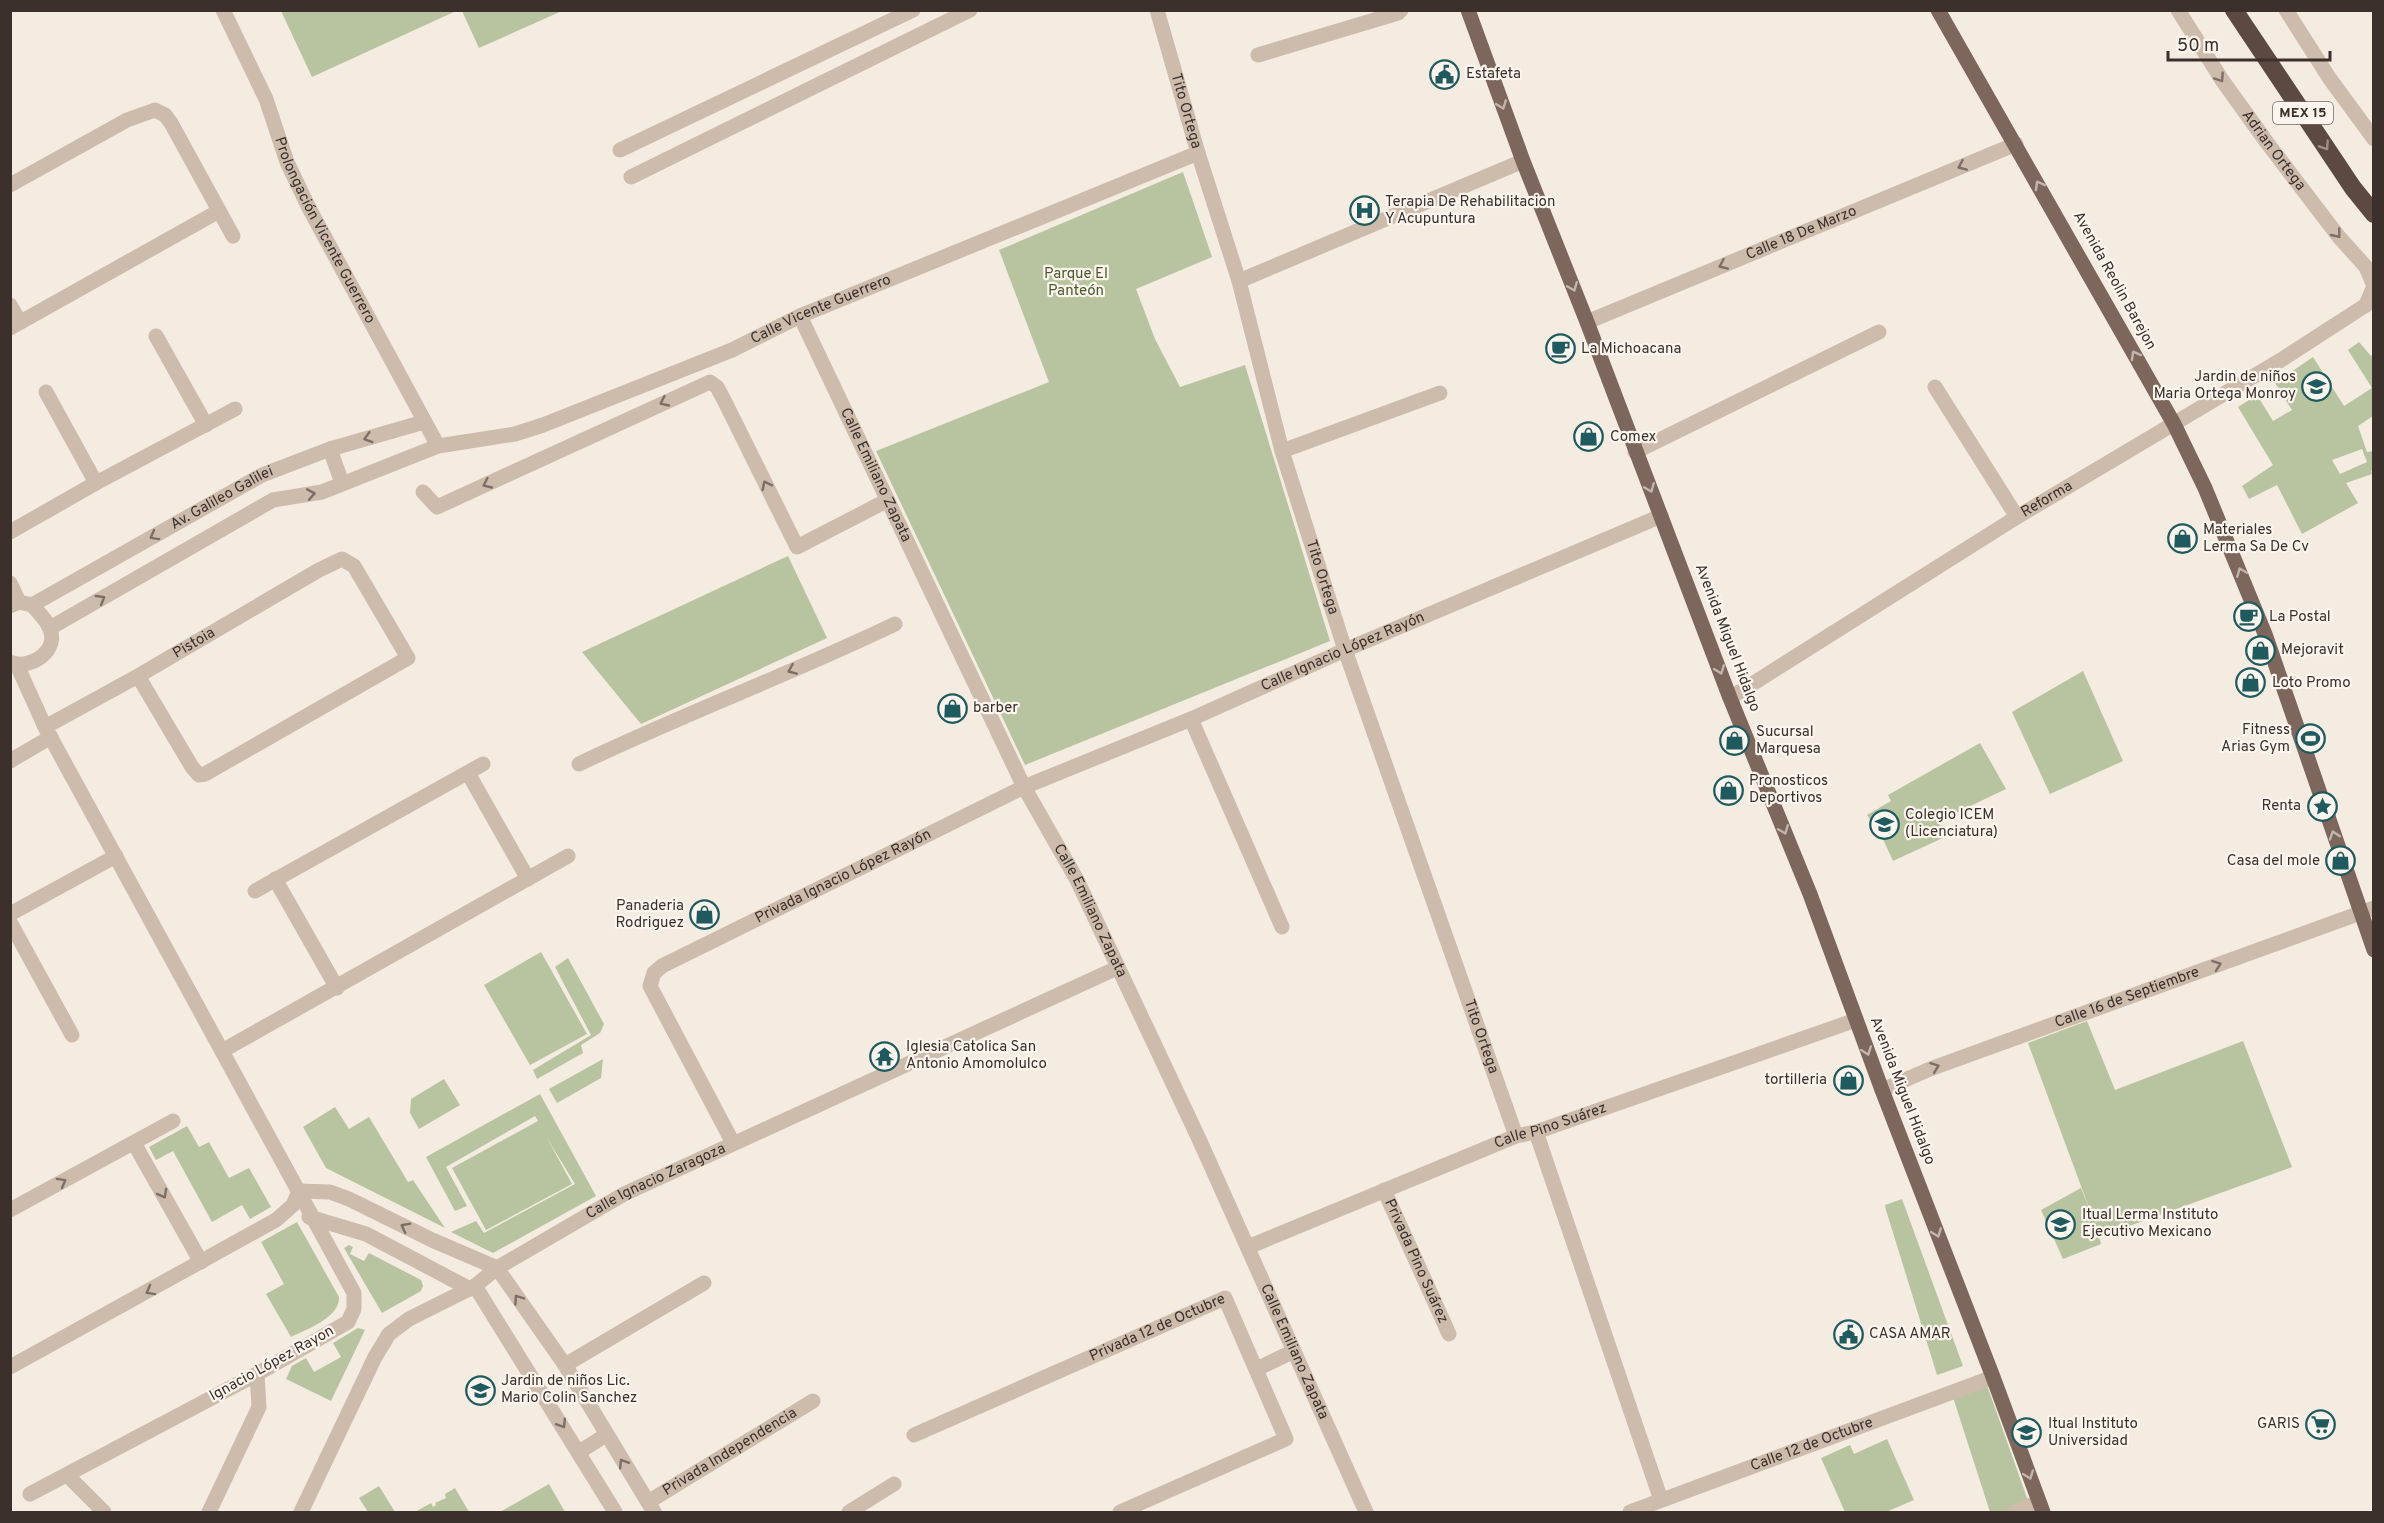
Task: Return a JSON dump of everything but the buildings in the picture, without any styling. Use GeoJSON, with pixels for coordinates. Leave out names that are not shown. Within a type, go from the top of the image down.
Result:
{"type":"FeatureCollection","features":[{"type":"Feature","properties":{"kind":"highway","name":"MEX 15"},"geometry":{"type":"LineString","coordinates":[[2234,10],[2353,188],[2373,214]]}},
{"type":"Feature","properties":{"kind":"main road","name":"Avenida Miguel Hidalgo"},"geometry":{"type":"LineString","coordinates":[[1468,10],[1522,161],[1587,322],[1730,698],[1810,894],[2041,1507]]}},
{"type":"Feature","properties":{"kind":"main road","name":"Avenida Reolin Barejon"},"geometry":{"type":"LineString","coordinates":[[1938,10],[2174,424],[2205,488],[2265,633],[2367,910],[2373,950]]}},
{"type":"Feature","properties":{"kind":"street","name":"Prolongación Vicente Guerrero"},"geometry":{"type":"LineString","coordinates":[[223,10],[266,99],[287,162],[300,190],[438,446]]}},
{"type":"Feature","properties":{"kind":"street"},"geometry":{"type":"LineString","coordinates":[[621,150],[913,10]]}},
{"type":"Feature","properties":{"kind":"street"},"geometry":{"type":"LineString","coordinates":[[631,177],[970,10]]}},
{"type":"Feature","properties":{"kind":"street","name":"Tito Ortega"},"geometry":{"type":"LineString","coordinates":[[1157,10],[1198,153],[1239,281],[1282,451],[1346,650],[1516,1136]]}},
{"type":"Feature","properties":{"kind":"street"},"geometry":{"type":"LineString","coordinates":[[1258,55],[1398,14],[1401,10]]}},
{"type":"Feature","properties":{"kind":"street","name":"Adrian Ortega"},"geometry":{"type":"LineString","coordinates":[[2178,10],[2222,80],[2268,144],[2339,237],[2366,267],[2373,286],[2370,309]]}},
{"type":"Feature","properties":{"kind":"street"},"geometry":{"type":"LineString","coordinates":[[2286,10],[2373,139]]}},
{"type":"Feature","properties":{"kind":"street"},"geometry":{"type":"LineString","coordinates":[[10,185],[128,120],[155,110],[165,115],[171,123],[233,236]]}},
{"type":"Feature","properties":{"kind":"street","name":"Calle 18 De Marzo"},"geometry":{"type":"LineString","coordinates":[[1587,322],[2016,144]]}},
{"type":"Feature","properties":{"kind":"street","name":"Calle Vicente Guerrero"},"geometry":{"type":"LineString","coordinates":[[273,500],[322,492],[438,446],[516,434],[543,425],[732,350],[800,316],[1198,153]]}},
{"type":"Feature","properties":{"kind":"street"},"geometry":{"type":"LineString","coordinates":[[1239,281],[1522,161]]}},
{"type":"Feature","properties":{"kind":"street"},"geometry":{"type":"LineString","coordinates":[[10,304],[15,325],[219,211]]}},
{"type":"Feature","properties":{"kind":"street","name":"Reforma"},"geometry":{"type":"LineString","coordinates":[[1730,698],[2017,517],[2370,309]]}},
{"type":"Feature","properties":{"kind":"street","name":"Calle Emiliano Zapata"},"geometry":{"type":"LineString","coordinates":[[800,316],[1024,787],[1077,879],[1248,1247],[1366,1512]]}},
{"type":"Feature","properties":{"kind":"street"},"geometry":{"type":"LineString","coordinates":[[1635,452],[1879,332]]}},
{"type":"Feature","properties":{"kind":"street"},"geometry":{"type":"LineString","coordinates":[[156,336],[206,425]]}},
{"type":"Feature","properties":{"kind":"street"},"geometry":{"type":"LineString","coordinates":[[423,492],[437,507],[710,382],[717,387],[724,400],[797,547],[886,501]]}},
{"type":"Feature","properties":{"kind":"street"},"geometry":{"type":"LineString","coordinates":[[1935,387],[2017,517]]}},
{"type":"Feature","properties":{"kind":"street"},"geometry":{"type":"LineString","coordinates":[[46,392],[96,483]]}},
{"type":"Feature","properties":{"kind":"street"},"geometry":{"type":"LineString","coordinates":[[1282,451],[1440,393]]}},
{"type":"Feature","properties":{"kind":"street"},"geometry":{"type":"LineString","coordinates":[[10,532],[235,409]]}},
{"type":"Feature","properties":{"kind":"street","name":"Av. Galileo Galilei"},"geometry":{"type":"LineString","coordinates":[[21,604],[262,475],[330,449],[424,422]]}},
{"type":"Feature","properties":{"kind":"street"},"geometry":{"type":"LineString","coordinates":[[330,449],[342,483]]}},
{"type":"Feature","properties":{"kind":"street"},"geometry":{"type":"LineString","coordinates":[[50,628],[273,500],[262,475]]}},
{"type":"Feature","properties":{"kind":"street","name":"Calle Ignacio López Rayón"},"geometry":{"type":"LineString","coordinates":[[1024,787],[1191,719],[1346,650],[1661,516]]}},
{"type":"Feature","properties":{"kind":"street","name":"Pistoia"},"geometry":{"type":"LineString","coordinates":[[10,760],[48,732],[138,676],[319,570],[342,559],[354,566],[408,658],[205,774],[199,775],[138,676]]}},
{"type":"Feature","properties":{"kind":"street"},"geometry":{"type":"LineString","coordinates":[[10,583],[21,604],[50,628],[51,640],[41,658],[29,664],[14,664]]}},
{"type":"Feature","properties":{"kind":"street"},"geometry":{"type":"LineString","coordinates":[[579,764],[630,739],[846,647],[894,624]]}},
{"type":"Feature","properties":{"kind":"street","name":"Ignacio López Rayon"},"geometry":{"type":"LineString","coordinates":[[14,664],[48,732],[354,1293],[354,1309],[348,1322],[257,1374],[30,1494]]}},
{"type":"Feature","properties":{"kind":"street"},"geometry":{"type":"LineString","coordinates":[[1191,719],[1282,927]]}},
{"type":"Feature","properties":{"kind":"street"},"geometry":{"type":"LineString","coordinates":[[255,891],[483,764]]}},
{"type":"Feature","properties":{"kind":"street"},"geometry":{"type":"LineString","coordinates":[[468,773],[528,879]]}},
{"type":"Feature","properties":{"kind":"street","name":"Privada Ignacio López Rayón"},"geometry":{"type":"LineString","coordinates":[[733,1143],[650,986],[654,973],[662,966],[1024,787]]}},
{"type":"Feature","properties":{"kind":"street"},"geometry":{"type":"LineString","coordinates":[[10,914],[116,856]]}},
{"type":"Feature","properties":{"kind":"street"},"geometry":{"type":"LineString","coordinates":[[222,1051],[568,856]]}},
{"type":"Feature","properties":{"kind":"street"},"geometry":{"type":"LineString","coordinates":[[276,879],[337,988]]}},
{"type":"Feature","properties":{"kind":"street","name":"Calle 16 de Septiembre"},"geometry":{"type":"LineString","coordinates":[[1882,1090],[1930,1069],[2367,910]]}},
{"type":"Feature","properties":{"kind":"street"},"geometry":{"type":"LineString","coordinates":[[10,922],[72,1035]]}},
{"type":"Feature","properties":{"kind":"street","name":"Calle Ignacio Zaragoza"},"geometry":{"type":"LineString","coordinates":[[302,1512],[371,1364],[389,1334],[409,1319],[472,1287],[496,1268],[624,1194],[1117,968]]}},
{"type":"Feature","properties":{"kind":"street","name":"Calle Pino Suárez"},"geometry":{"type":"LineString","coordinates":[[1248,1247],[1516,1136],[1536,1132],[1856,1020]]}},
{"type":"Feature","properties":{"kind":"street"},"geometry":{"type":"LineString","coordinates":[[10,1210],[173,1121]]}},
{"type":"Feature","properties":{"kind":"street"},"geometry":{"type":"LineString","coordinates":[[1536,1132],[1661,1500]]}},
{"type":"Feature","properties":{"kind":"street"},"geometry":{"type":"LineString","coordinates":[[134,1143],[201,1262]]}},
{"type":"Feature","properties":{"kind":"street","name":"Privada Pino Suárez"},"geometry":{"type":"LineString","coordinates":[[1384,1190],[1449,1334]]}},
{"type":"Feature","properties":{"kind":"street"},"geometry":{"type":"LineString","coordinates":[[10,1367],[276,1220],[293,1205],[298,1191],[330,1192],[376,1211],[432,1240],[496,1268],[565,1365],[651,1507]]}},
{"type":"Feature","properties":{"kind":"street"},"geometry":{"type":"LineString","coordinates":[[366,1234],[376,1211]]}},
{"type":"Feature","properties":{"kind":"street"},"geometry":{"type":"LineString","coordinates":[[276,1220],[300,1213],[316,1220],[366,1234],[421,1264],[472,1287],[579,1452],[615,1512]]}},
{"type":"Feature","properties":{"kind":"street"},"geometry":{"type":"LineString","coordinates":[[421,1264],[432,1240]]}},
{"type":"Feature","properties":{"kind":"street"},"geometry":{"type":"LineString","coordinates":[[565,1365],[704,1283]]}},
{"type":"Feature","properties":{"kind":"street","name":"Privada 12 de Octubre"},"geometry":{"type":"LineString","coordinates":[[914,1435],[1225,1298],[1286,1439],[1120,1512]]}},
{"type":"Feature","properties":{"kind":"street"},"geometry":{"type":"LineString","coordinates":[[1257,1369],[1294,1351]]}},
{"type":"Feature","properties":{"kind":"street"},"geometry":{"type":"LineString","coordinates":[[209,1512],[259,1407],[257,1374]]}},
{"type":"Feature","properties":{"kind":"street","name":"Calle 12 de Octubre"},"geometry":{"type":"LineString","coordinates":[[1630,1512],[1993,1377]]}},
{"type":"Feature","properties":{"kind":"street","name":"Privada Independencia"},"geometry":{"type":"LineString","coordinates":[[651,1507],[813,1401]]}},
{"type":"Feature","properties":{"kind":"street"},"geometry":{"type":"LineString","coordinates":[[579,1452],[606,1435]]}},
{"type":"Feature","properties":{"kind":"street"},"geometry":{"type":"LineString","coordinates":[[67,1475],[104,1512]]}},
{"type":"Feature","properties":{"kind":"street"},"geometry":{"type":"LineString","coordinates":[[849,1512],[894,1484]]}},
{"type":"Feature","properties":{"kind":"street"},"geometry":{"type":"LineString","coordinates":[[2014,1512],[2041,1507]]}},
{"type":"Feature","properties":{"kind":"green space"},"geometry":{"type":"Polygon","coordinates":[[[281,11],[456,11],[312,77],[281,11]]]}},
{"type":"Feature","properties":{"kind":"green space"},"geometry":{"type":"Polygon","coordinates":[[[462,11],[562,11],[479,48],[462,11]]]}},
{"type":"Feature","properties":{"kind":"green space","name":"Parque El Panteón"},"geometry":{"type":"Polygon","coordinates":[[[1183,172],[1212,257],[1136,289],[1155,339],[1180,387],[1245,365],[1330,641],[1025,765],[876,451],[1049,382],[999,250],[1183,172]]]}},
{"type":"Feature","properties":{"kind":"green space"},"geometry":{"type":"Polygon","coordinates":[[[2359,342],[2371,356],[2373,355],[2373,416],[2358,426],[2367,452],[2373,451],[2372,474],[2346,483],[2358,503],[2302,534],[2277,485],[2249,499],[2242,486],[2273,465],[2238,407],[2257,395],[2273,421],[2292,410],[2275,383],[2313,357],[2344,406],[2372,388],[2348,350],[2359,342]],[[2362,449],[2332,460],[2340,474],[2367,462],[2362,449]]]}},
{"type":"Feature","properties":{"kind":"green space"},"geometry":{"type":"Polygon","coordinates":[[[788,556],[827,638],[641,724],[582,652],[788,556]]]}},
{"type":"Feature","properties":{"kind":"green space"},"geometry":{"type":"Polygon","coordinates":[[[2083,671],[2123,761],[2050,794],[2012,712],[2083,671]]]}},
{"type":"Feature","properties":{"kind":"green space"},"geometry":{"type":"Polygon","coordinates":[[[1980,743],[2006,789],[1939,821],[1945,837],[1893,861],[1882,837],[1867,815],[1891,801],[1888,795],[1980,743]]]}},
{"type":"Feature","properties":{"kind":"green space"},"geometry":{"type":"Polygon","coordinates":[[[541,952],[587,1034],[530,1065],[484,985],[541,952]]]}},
{"type":"Feature","properties":{"kind":"green space"},"geometry":{"type":"Polygon","coordinates":[[[568,958],[604,1024],[600,1033],[581,1045],[583,1053],[537,1079],[533,1070],[591,1035],[555,967],[568,958]]]}},
{"type":"Feature","properties":{"kind":"green space"},"geometry":{"type":"Polygon","coordinates":[[[2087,1021],[2115,1090],[2243,1041],[2292,1167],[2099,1237],[2101,1244],[2063,1259],[2041,1210],[2081,1188],[2091,1213],[2028,1043],[2087,1021]]]}},
{"type":"Feature","properties":{"kind":"green space"},"geometry":{"type":"Polygon","coordinates":[[[603,1059],[601,1078],[557,1103],[549,1089],[603,1059]]]}},
{"type":"Feature","properties":{"kind":"green space"},"geometry":{"type":"Polygon","coordinates":[[[444,1079],[460,1105],[419,1129],[410,1113],[411,1099],[444,1079]]]}},
{"type":"Feature","properties":{"kind":"green space"},"geometry":{"type":"Polygon","coordinates":[[[540,1094],[596,1196],[493,1253],[451,1232],[476,1221],[484,1233],[575,1184],[547,1138],[572,1184],[486,1230],[452,1168],[538,1121],[535,1116],[446,1167],[467,1206],[455,1211],[426,1157],[540,1094]]]}},
{"type":"Feature","properties":{"kind":"green space"},"geometry":{"type":"Polygon","coordinates":[[[335,1107],[349,1129],[369,1117],[408,1182],[413,1180],[445,1228],[326,1168],[303,1127],[335,1107]]]}},
{"type":"Feature","properties":{"kind":"green space"},"geometry":{"type":"Polygon","coordinates":[[[187,1126],[199,1147],[209,1142],[229,1178],[249,1168],[271,1207],[250,1219],[242,1205],[212,1222],[173,1151],[156,1160],[149,1147],[187,1126]]]}},
{"type":"Feature","properties":{"kind":"green space"},"geometry":{"type":"Polygon","coordinates":[[[1902,1199],[1963,1366],[1937,1375],[1885,1205],[1902,1199]]]}},
{"type":"Feature","properties":{"kind":"green space"},"geometry":{"type":"Polygon","coordinates":[[[297,1222],[339,1297],[338,1304],[328,1317],[291,1337],[266,1294],[284,1284],[261,1242],[297,1222]]]}},
{"type":"Feature","properties":{"kind":"green space"},"geometry":{"type":"Polygon","coordinates":[[[349,1245],[353,1247],[350,1254],[364,1261],[369,1253],[421,1280],[423,1286],[421,1291],[382,1313],[344,1248],[349,1245]]]}},
{"type":"Feature","properties":{"kind":"green space"},"geometry":{"type":"Polygon","coordinates":[[[358,1328],[365,1330],[331,1401],[286,1379],[292,1366],[306,1358],[314,1372],[341,1357],[333,1343],[358,1328]]]}},
{"type":"Feature","properties":{"kind":"green space"},"geometry":{"type":"Polygon","coordinates":[[[1983,1374],[2032,1512],[1990,1512],[1950,1388],[1983,1374]]]}},
{"type":"Feature","properties":{"kind":"green space"},"geometry":{"type":"Polygon","coordinates":[[[1887,1439],[1914,1500],[1886,1512],[1845,1512],[1821,1458],[1850,1445],[1854,1454],[1887,1439]]]}},
{"type":"Feature","properties":{"kind":"green space"},"geometry":{"type":"Polygon","coordinates":[[[549,1484],[565,1512],[500,1512],[549,1484]]]}},
{"type":"Feature","properties":{"kind":"green space"},"geometry":{"type":"Polygon","coordinates":[[[379,1486],[395,1512],[368,1512],[359,1498],[379,1486]]]}},
{"type":"Feature","properties":{"kind":"green space"},"geometry":{"type":"Polygon","coordinates":[[[455,1488],[469,1512],[415,1512],[431,1503],[433,1507],[435,1503],[446,1498],[445,1494],[455,1488]]]}},
{"type":"Feature","properties":{"kind":"place","name":"Estafeta"},"geometry":{"type":"Point","coordinates":[1445,74]}},
{"type":"Feature","properties":{"kind":"place","name":"Terapia De Rehabilitacion Y Acupuntura"},"geometry":{"type":"Point","coordinates":[1364,211]}},
{"type":"Feature","properties":{"kind":"place","name":"La Michoacana"},"geometry":{"type":"Point","coordinates":[1560,349]}},
{"type":"Feature","properties":{"kind":"place","name":"Jardin de niños Maria Ortega Monroy"},"geometry":{"type":"Point","coordinates":[2317,386]}},
{"type":"Feature","properties":{"kind":"place","name":"Comex"},"geometry":{"type":"Point","coordinates":[1589,437]}},
{"type":"Feature","properties":{"kind":"place","name":"Materiales Lerma Sa De Cv"},"geometry":{"type":"Point","coordinates":[2182,539]}},
{"type":"Feature","properties":{"kind":"place","name":"La Postal"},"geometry":{"type":"Point","coordinates":[2248,617]}},
{"type":"Feature","properties":{"kind":"place","name":"Mejoravit"},"geometry":{"type":"Point","coordinates":[2260,650]}},
{"type":"Feature","properties":{"kind":"place","name":"Loto Promo"},"geometry":{"type":"Point","coordinates":[2251,683]}},
{"type":"Feature","properties":{"kind":"place","name":"barber"},"geometry":{"type":"Point","coordinates":[952,708]}},
{"type":"Feature","properties":{"kind":"place","name":"Fitness Arias Gym"},"geometry":{"type":"Point","coordinates":[2311,739]}},
{"type":"Feature","properties":{"kind":"place","name":"Sucursal Marquesa"},"geometry":{"type":"Point","coordinates":[1735,741]}},
{"type":"Feature","properties":{"kind":"place","name":"Pronosticos Deportivos"},"geometry":{"type":"Point","coordinates":[1728,790]}},
{"type":"Feature","properties":{"kind":"place","name":"Renta"},"geometry":{"type":"Point","coordinates":[2322,806]}},
{"type":"Feature","properties":{"kind":"place","name":"Colegio ICEM (Licenciatura)"},"geometry":{"type":"Point","coordinates":[1884,824]}},
{"type":"Feature","properties":{"kind":"place","name":"Casa del mole"},"geometry":{"type":"Point","coordinates":[2341,861]}},
{"type":"Feature","properties":{"kind":"place","name":"Panaderia Rodriguez"},"geometry":{"type":"Point","coordinates":[705,915]}},
{"type":"Feature","properties":{"kind":"place","name":"Iglesia Catolica San Antonio Amomolulco"},"geometry":{"type":"Point","coordinates":[885,1056]}},
{"type":"Feature","properties":{"kind":"place","name":"tortilleria"},"geometry":{"type":"Point","coordinates":[1848,1080]}},
{"type":"Feature","properties":{"kind":"place","name":"Itual Lerma Instituto Ejecutivo Mexicano"},"geometry":{"type":"Point","coordinates":[2061,1224]}},
{"type":"Feature","properties":{"kind":"place","name":"CASA AMAR"},"geometry":{"type":"Point","coordinates":[1848,1334]}},
{"type":"Feature","properties":{"kind":"place","name":"Jardin de niños Lic. Mario Colin Sanchez"},"geometry":{"type":"Point","coordinates":[480,1390]}},
{"type":"Feature","properties":{"kind":"place","name":"GARIS"},"geometry":{"type":"Point","coordinates":[2321,1424]}},
{"type":"Feature","properties":{"kind":"place","name":"Itual Instituto Universidad"},"geometry":{"type":"Point","coordinates":[2027,1433]}}]}
